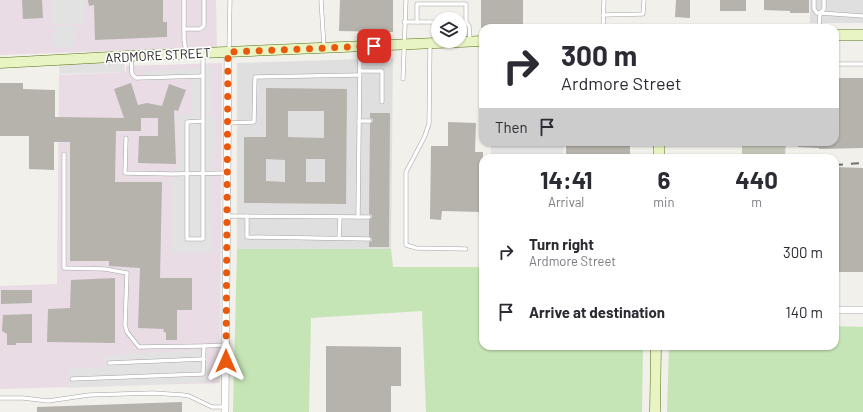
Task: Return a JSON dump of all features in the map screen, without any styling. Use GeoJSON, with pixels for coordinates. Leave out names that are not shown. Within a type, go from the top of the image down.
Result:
{"type":"FeatureCollection","features":[{"type":"Feature","properties":{"kind":"street"},"geometry":{"type":"LineString","coordinates":[[839,35],[863,35]]}},
{"type":"Feature","properties":{"kind":"street","name":"ARDMORE STREET"},"geometry":{"type":"LineString","coordinates":[[0,63],[479,41]]}},
{"type":"Feature","properties":{"kind":"street"},"geometry":{"type":"LineString","coordinates":[[225,410],[228,52]]}},
{"type":"Feature","properties":{"kind":"street"},"geometry":{"type":"LineString","coordinates":[[839,310],[863,310]]}},
{"type":"Feature","properties":{"kind":"street"},"geometry":{"type":"LineString","coordinates":[[655,412],[656,350]]}},
{"type":"Feature","properties":{"kind":"lane"},"geometry":{"type":"LineString","coordinates":[[184,0],[186,54]]}},
{"type":"Feature","properties":{"kind":"lane"},"geometry":{"type":"LineString","coordinates":[[184,30],[200,29],[204,26],[204,0]]}},
{"type":"Feature","properties":{"kind":"lane"},"geometry":{"type":"LineString","coordinates":[[228,52],[230,0]]}},
{"type":"Feature","properties":{"kind":"lane"},"geometry":{"type":"LineString","coordinates":[[321,0],[324,48]]}},
{"type":"Feature","properties":{"kind":"lane"},"geometry":{"type":"LineString","coordinates":[[403,79],[403,45],[406,0]]}},
{"type":"Feature","properties":{"kind":"lane"},"geometry":{"type":"LineString","coordinates":[[603,24],[604,0]]}},
{"type":"Feature","properties":{"kind":"lane"},"geometry":{"type":"LineString","coordinates":[[603,15],[644,14],[644,0]]}},
{"type":"Feature","properties":{"kind":"lane"},"geometry":{"type":"LineString","coordinates":[[814,0],[814,9],[816,12],[863,16]]}},
{"type":"Feature","properties":{"kind":"lane"},"geometry":{"type":"LineString","coordinates":[[819,24],[820,13],[824,9],[824,0]]}},
{"type":"Feature","properties":{"kind":"lane"},"geometry":{"type":"LineString","coordinates":[[417,22],[417,4],[466,4],[466,12]]}},
{"type":"Feature","properties":{"kind":"lane"},"geometry":{"type":"LineString","coordinates":[[404,22],[431,22]]}},
{"type":"Feature","properties":{"kind":"lane"},"geometry":{"type":"LineString","coordinates":[[467,23],[469,26],[470,42]]}},
{"type":"Feature","properties":{"kind":"lane"},"geometry":{"type":"LineString","coordinates":[[430,43],[430,124],[406,172],[406,245],[416,248],[466,249]]}},
{"type":"Feature","properties":{"kind":"lane"},"geometry":{"type":"LineString","coordinates":[[358,217],[360,47]]}},
{"type":"Feature","properties":{"kind":"lane"},"geometry":{"type":"LineString","coordinates":[[203,53],[202,76],[203,121],[203,239],[188,239],[187,122],[203,121]]}},
{"type":"Feature","properties":{"kind":"lane"},"geometry":{"type":"LineString","coordinates":[[130,56],[132,74],[136,78],[202,76]]}},
{"type":"Feature","properties":{"kind":"lane"},"geometry":{"type":"LineString","coordinates":[[839,64],[863,64]]}},
{"type":"Feature","properties":{"kind":"lane"},"geometry":{"type":"LineString","coordinates":[[228,123],[254,122],[255,77],[382,71],[382,102]]}},
{"type":"Feature","properties":{"kind":"lane"},"geometry":{"type":"LineString","coordinates":[[359,121],[370,120]]}},
{"type":"Feature","properties":{"kind":"lane"},"geometry":{"type":"LineString","coordinates":[[126,138],[125,173],[227,173]]}},
{"type":"Feature","properties":{"kind":"lane"},"geometry":{"type":"LineString","coordinates":[[64,154],[64,268],[105,269],[127,273],[125,325],[128,332],[139,347],[226,345]]}},
{"type":"Feature","properties":{"kind":"lane"},"geometry":{"type":"LineString","coordinates":[[227,216],[369,217]]}},
{"type":"Feature","properties":{"kind":"lane"},"geometry":{"type":"LineString","coordinates":[[247,216],[247,237],[369,239]]}},
{"type":"Feature","properties":{"kind":"lane"},"geometry":{"type":"LineString","coordinates":[[339,238],[340,217]]}},
{"type":"Feature","properties":{"kind":"lane"},"geometry":{"type":"LineString","coordinates":[[72,379],[203,374],[204,346]]}},
{"type":"Feature","properties":{"kind":"lane"},"geometry":{"type":"LineString","coordinates":[[109,363],[204,359]]}},
{"type":"Feature","properties":{"kind":"lane"},"geometry":{"type":"LineString","coordinates":[[0,398],[22,398],[48,401],[89,395],[153,393],[190,396],[212,407],[225,410]]}},
{"type":"Feature","properties":{"kind":"shaded area"},"geometry":{"type":"Polygon","coordinates":[[[0,0],[216,0],[217,47],[0,55],[0,0]]]}},
{"type":"Feature","properties":{"kind":"shaded area"},"geometry":{"type":"Polygon","coordinates":[[[51,0],[85,0],[85,24],[51,24],[51,0]]]}},
{"type":"Feature","properties":{"kind":"shaded area"},"geometry":{"type":"Polygon","coordinates":[[[810,0],[863,0],[863,23],[810,23],[810,0]]]}},
{"type":"Feature","properties":{"kind":"shaded area"},"geometry":{"type":"Polygon","coordinates":[[[53,26],[75,26],[75,47],[53,47],[53,26]]]}},
{"type":"Feature","properties":{"kind":"shaded area"},"geometry":{"type":"Polygon","coordinates":[[[393,58],[391,249],[237,249],[237,63],[393,58]]]}},
{"type":"Feature","properties":{"kind":"shaded area"},"geometry":{"type":"Polygon","coordinates":[[[124,62],[125,72],[60,74],[59,65],[124,62]]]}},
{"type":"Feature","properties":{"kind":"shaded area"},"geometry":{"type":"Polygon","coordinates":[[[222,63],[220,383],[0,389],[0,286],[57,284],[59,75],[126,72],[126,66],[222,63]]]}},
{"type":"Feature","properties":{"kind":"shaded area"},"geometry":{"type":"Polygon","coordinates":[[[214,67],[213,113],[192,113],[192,79],[143,81],[143,72],[214,67]]]}},
{"type":"Feature","properties":{"kind":"shaded area"},"geometry":{"type":"Polygon","coordinates":[[[178,115],[215,115],[213,253],[171,252],[171,179],[178,179],[178,115]]]}},
{"type":"Feature","properties":{"kind":"shaded area"},"geometry":{"type":"Polygon","coordinates":[[[491,146],[564,146],[563,154],[491,154],[491,146]]]}},
{"type":"Feature","properties":{"kind":"shaded area"},"geometry":{"type":"Polygon","coordinates":[[[742,146],[786,146],[785,154],[742,154],[742,146]]]}},
{"type":"Feature","properties":{"kind":"shaded area"},"geometry":{"type":"Polygon","coordinates":[[[207,350],[207,382],[68,388],[69,368],[105,367],[105,355],[207,350]]]}},
{"type":"Feature","properties":{"kind":"green space"},"geometry":{"type":"Polygon","coordinates":[[[237,249],[391,249],[393,267],[479,267],[479,350],[643,350],[642,412],[426,412],[422,311],[311,318],[309,412],[233,412],[237,249]]]}},
{"type":"Feature","properties":{"kind":"green space"},"geometry":{"type":"Polygon","coordinates":[[[839,326],[863,327],[863,412],[667,412],[669,350],[839,350],[839,326]]]}},
{"type":"Feature","properties":{"kind":"building"},"geometry":{"type":"Polygon","coordinates":[[[22,0],[42,0],[43,18],[23,19],[22,0]]]}},
{"type":"Feature","properties":{"kind":"building"},"geometry":{"type":"Polygon","coordinates":[[[88,0],[163,0],[163,22],[167,22],[167,37],[95,40],[94,5],[89,6],[88,0]]]}},
{"type":"Feature","properties":{"kind":"building"},"geometry":{"type":"Polygon","coordinates":[[[340,0],[393,0],[393,32],[339,31],[340,0]]]}},
{"type":"Feature","properties":{"kind":"building"},"geometry":{"type":"Polygon","coordinates":[[[481,0],[523,0],[523,24],[481,24],[481,0]]]}},
{"type":"Feature","properties":{"kind":"building"},"geometry":{"type":"Polygon","coordinates":[[[676,0],[690,0],[690,18],[675,17],[676,0]]]}},
{"type":"Feature","properties":{"kind":"building"},"geometry":{"type":"Polygon","coordinates":[[[720,0],[746,0],[746,11],[720,11],[720,0]]]}},
{"type":"Feature","properties":{"kind":"building"},"geometry":{"type":"Polygon","coordinates":[[[764,0],[809,0],[809,13],[790,13],[790,11],[764,10],[764,0]]]}},
{"type":"Feature","properties":{"kind":"building"},"geometry":{"type":"Polygon","coordinates":[[[839,78],[863,78],[863,148],[819,149],[798,147],[839,146],[839,78]]]}},
{"type":"Feature","properties":{"kind":"building"},"geometry":{"type":"Polygon","coordinates":[[[0,83],[23,83],[23,89],[55,90],[55,117],[124,118],[114,89],[131,83],[138,105],[147,103],[162,106],[169,84],[186,90],[178,111],[174,110],[176,164],[138,163],[139,136],[158,136],[158,118],[141,118],[141,131],[116,131],[115,182],[162,182],[160,278],[192,278],[192,310],[177,310],[177,340],[166,340],[166,333],[163,331],[164,329],[138,328],[140,268],[109,266],[109,261],[70,261],[70,142],[54,142],[54,170],[29,169],[29,136],[0,136],[0,83]]]}},
{"type":"Feature","properties":{"kind":"building"},"geometry":{"type":"Polygon","coordinates":[[[266,88],[347,89],[346,204],[244,203],[244,137],[266,137],[266,88]],[[288,111],[288,137],[324,138],[324,111],[288,111]],[[266,159],[266,181],[285,182],[285,160],[266,159]],[[306,159],[306,182],[325,182],[325,159],[306,159]]]}},
{"type":"Feature","properties":{"kind":"building"},"geometry":{"type":"Polygon","coordinates":[[[370,113],[390,113],[389,247],[369,247],[369,242],[372,241],[369,236],[369,220],[372,217],[372,215],[369,214],[370,124],[373,121],[373,119],[370,118],[370,113]]]}},
{"type":"Feature","properties":{"kind":"building"},"geometry":{"type":"Polygon","coordinates":[[[448,122],[476,123],[475,152],[483,152],[483,154],[479,154],[479,212],[442,211],[441,220],[430,219],[431,146],[448,146],[448,122]]]}},
{"type":"Feature","properties":{"kind":"building"},"geometry":{"type":"Polygon","coordinates":[[[566,146],[630,146],[630,154],[566,154],[566,146]]]}},
{"type":"Feature","properties":{"kind":"building"},"geometry":{"type":"Polygon","coordinates":[[[839,167],[863,168],[863,272],[839,272],[839,167]]]}},
{"type":"Feature","properties":{"kind":"building"},"geometry":{"type":"Polygon","coordinates":[[[115,278],[115,343],[47,342],[48,309],[70,308],[71,280],[115,278]]]}},
{"type":"Feature","properties":{"kind":"building"},"geometry":{"type":"Polygon","coordinates":[[[1,290],[32,290],[32,303],[1,304],[1,290]]]}},
{"type":"Feature","properties":{"kind":"building"},"geometry":{"type":"Polygon","coordinates":[[[32,314],[32,343],[16,343],[16,345],[7,345],[7,334],[2,331],[3,315],[32,314]]]}},
{"type":"Feature","properties":{"kind":"building"},"geometry":{"type":"Polygon","coordinates":[[[326,346],[401,347],[401,386],[391,386],[391,412],[326,412],[326,346]]]}},
{"type":"Feature","properties":{"kind":"building"},"geometry":{"type":"Polygon","coordinates":[[[182,402],[182,412],[37,412],[37,407],[182,402]]]}},
{"type":"Feature","properties":{"kind":"railway"},"geometry":{"type":"LineString","coordinates":[[839,165],[863,163]]}},
{"type":"Feature","properties":{"kind":"route"},"geometry":{"type":"LineString","coordinates":[[226,361],[225,311],[228,168],[228,52],[374,46]]}}]}
